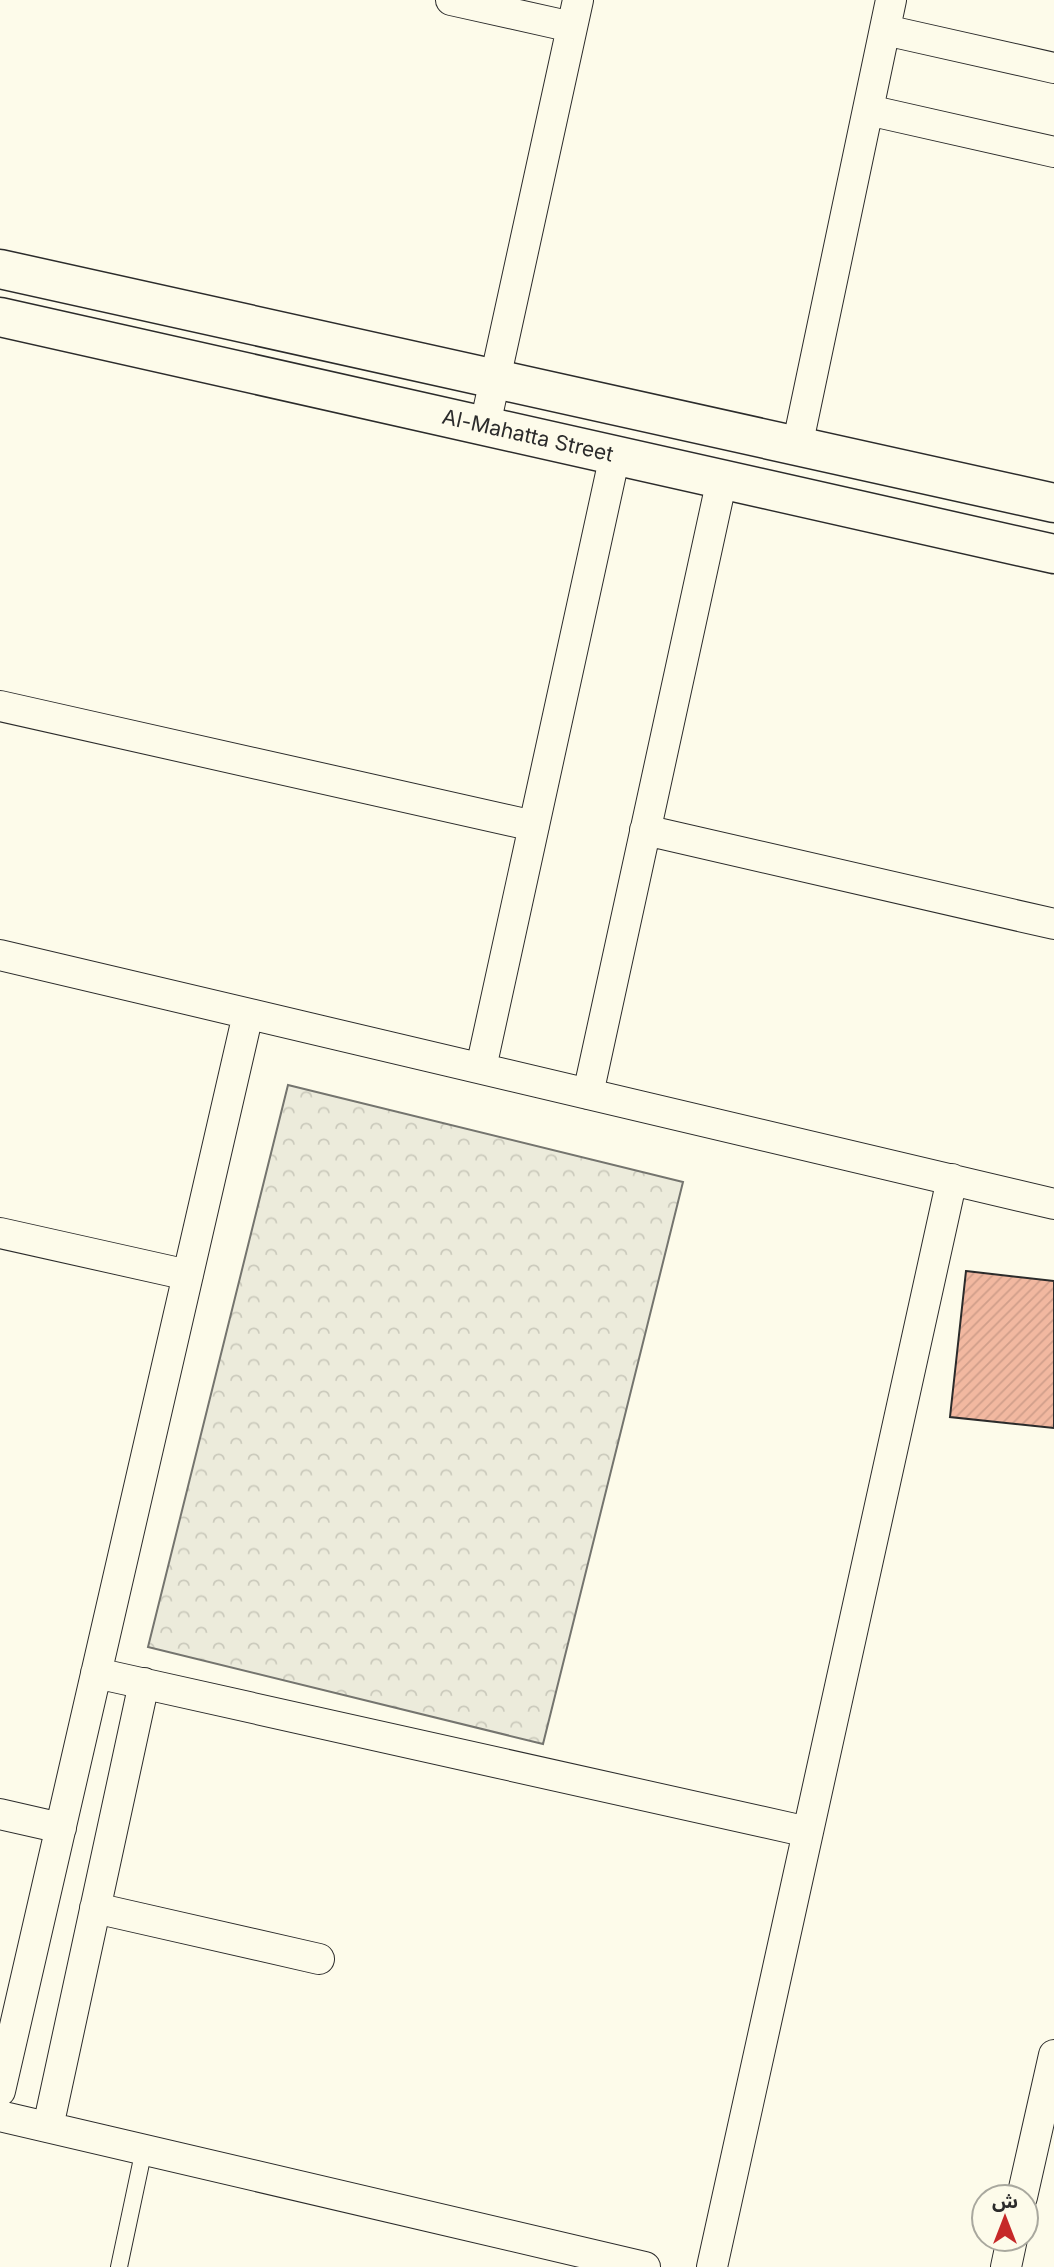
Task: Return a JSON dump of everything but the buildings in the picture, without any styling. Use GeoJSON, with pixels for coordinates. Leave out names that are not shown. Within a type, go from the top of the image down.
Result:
{"type":"FeatureCollection","features":[{"type":"Feature","properties":{"kind":"street"},"geometry":{"type":"LineString","coordinates":[[451,0],[575,14],[485,425]]}},
{"type":"Feature","properties":{"kind":"street"},"geometry":{"type":"LineString","coordinates":[[797,447],[891,0]]}},
{"type":"Feature","properties":{"kind":"street"},"geometry":{"type":"LineString","coordinates":[[885,30],[1054,68]]}},
{"type":"Feature","properties":{"kind":"street"},"geometry":{"type":"LineString","coordinates":[[868,110],[1054,152]]}},
{"type":"Feature","properties":{"kind":"street"},"geometry":{"type":"LineString","coordinates":[[0,269],[1054,503]]}},
{"type":"Feature","properties":{"kind":"street","name":"Al-Mahatta Street"},"geometry":{"type":"LineString","coordinates":[[0,317],[1054,554]]}},
{"type":"Feature","properties":{"kind":"street"},"geometry":{"type":"LineString","coordinates":[[481,1068],[615,455]]}},
{"type":"Feature","properties":{"kind":"street"},"geometry":{"type":"LineString","coordinates":[[587,1094],[722,479]]}},
{"type":"Feature","properties":{"kind":"street"},"geometry":{"type":"LineString","coordinates":[[0,706],[534,826]]}},
{"type":"Feature","properties":{"kind":"street"},"geometry":{"type":"LineString","coordinates":[[645,830],[1054,924]]}},
{"type":"Feature","properties":{"kind":"street"},"geometry":{"type":"LineString","coordinates":[[0,955],[1054,1204]]}},
{"type":"Feature","properties":{"kind":"street"},"geometry":{"type":"LineString","coordinates":[[0,2091],[248,1014]]}},
{"type":"Feature","properties":{"kind":"street"},"geometry":{"type":"LineString","coordinates":[[712,2267],[952,1179]]}},
{"type":"Feature","properties":{"kind":"street"},"geometry":{"type":"LineString","coordinates":[[0,1233],[188,1275]]}},
{"type":"Feature","properties":{"kind":"street"},"geometry":{"type":"LineString","coordinates":[[96,1673],[808,1832]]}},
{"type":"Feature","properties":{"kind":"street"},"geometry":{"type":"LineString","coordinates":[[48,2127],[144,1684]]}},
{"type":"Feature","properties":{"kind":"street"},"geometry":{"type":"LineString","coordinates":[[0,1814],[61,1828]]}},
{"type":"Feature","properties":{"kind":"street"},"geometry":{"type":"LineString","coordinates":[[95,1908],[319,1959]]}},
{"type":"Feature","properties":{"kind":"street"},"geometry":{"type":"LineString","coordinates":[[1025,2183],[1054,2055]]}},
{"type":"Feature","properties":{"kind":"street"},"geometry":{"type":"LineString","coordinates":[[0,2116],[645,2267]]}},
{"type":"Feature","properties":{"kind":"lane"},"geometry":{"type":"LineString","coordinates":[[119,2267],[144,2149]]}},
{"type":"Feature","properties":{"kind":"green space"},"geometry":{"type":"Polygon","coordinates":[[[288,1085],[683,1182],[543,1744],[148,1647],[288,1085]]]}}]}
